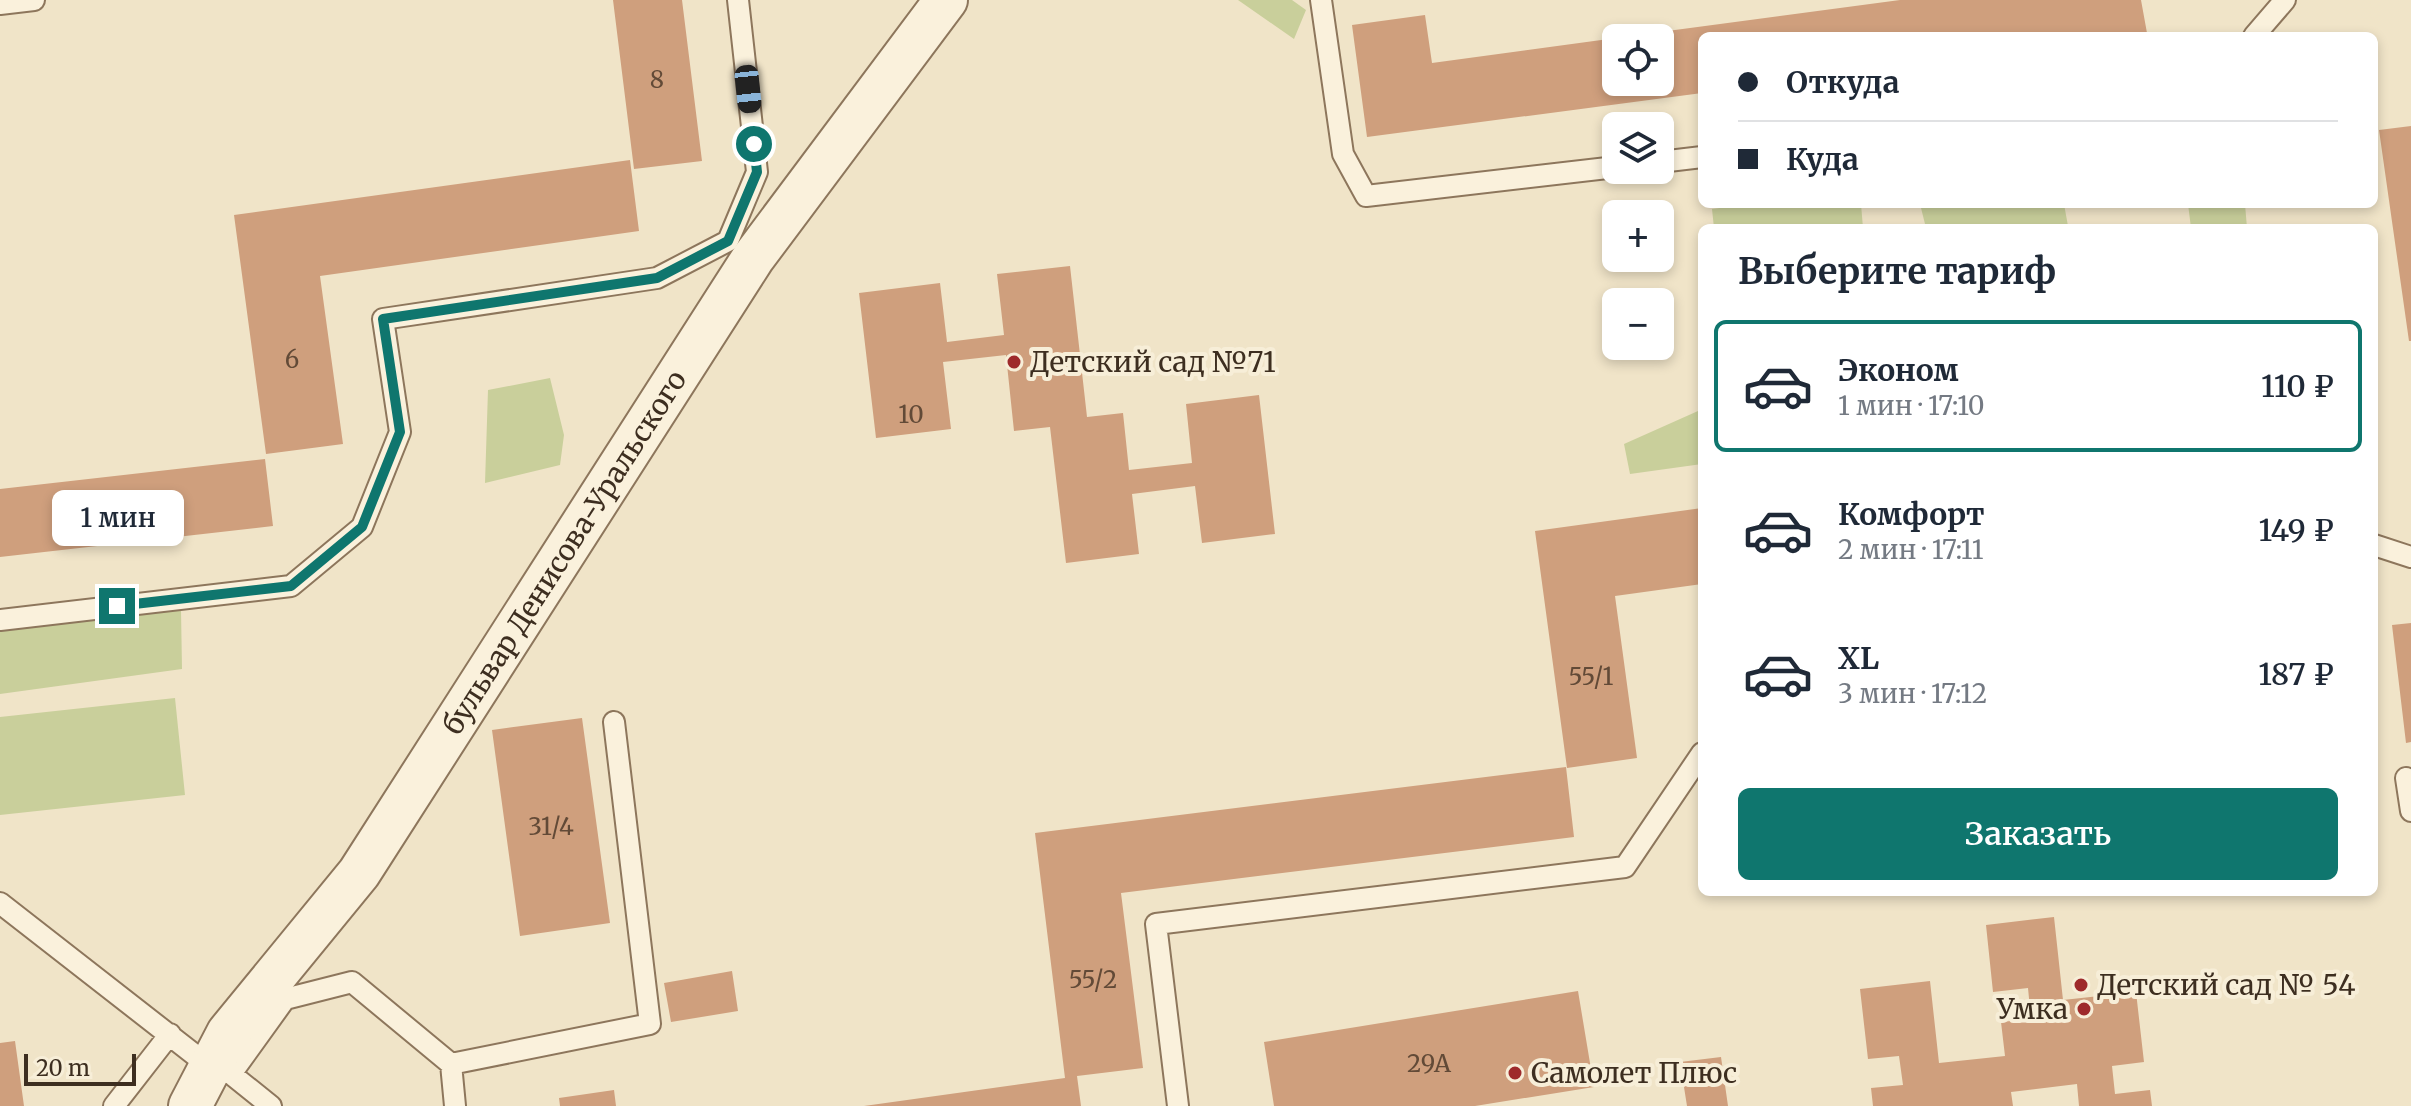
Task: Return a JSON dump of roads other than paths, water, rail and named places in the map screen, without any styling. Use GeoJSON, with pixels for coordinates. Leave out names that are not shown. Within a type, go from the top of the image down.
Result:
{"type":"FeatureCollection","features":[{"type":"Feature","properties":{"kind":"street","name":"бульвар Денисова-Уральского"},"geometry":{"type":"LineString","coordinates":[[190,1106],[220,1070],[228,1033],[359,873],[753,258],[946,0]]}},
{"type":"Feature","properties":{"kind":"lane"},"geometry":{"type":"LineString","coordinates":[[0,4],[34,0]]}},
{"type":"Feature","properties":{"kind":"lane"},"geometry":{"type":"LineString","coordinates":[[0,620],[291,586],[362,527],[400,432],[383,319],[657,278],[728,241],[757,172],[738,0]]}},
{"type":"Feature","properties":{"kind":"lane"},"geometry":{"type":"LineString","coordinates":[[1321,0],[1343,154],[1366,196],[1602,169]]}},
{"type":"Feature","properties":{"kind":"lane"},"geometry":{"type":"LineString","coordinates":[[2257,32],[2285,0]]}},
{"type":"Feature","properties":{"kind":"lane"},"geometry":{"type":"LineString","coordinates":[[1674,160],[1698,157]]}},
{"type":"Feature","properties":{"kind":"lane"},"geometry":{"type":"LineString","coordinates":[[2378,546],[2411,557]]}},
{"type":"Feature","properties":{"kind":"lane"},"geometry":{"type":"LineString","coordinates":[[451,1064],[650,1024],[614,722]]}},
{"type":"Feature","properties":{"kind":"lane"},"geometry":{"type":"LineString","coordinates":[[1178,1106],[1156,924],[1625,867],[1698,759]]}},
{"type":"Feature","properties":{"kind":"lane"},"geometry":{"type":"LineString","coordinates":[[2406,778],[2411,811]]}},
{"type":"Feature","properties":{"kind":"lane"},"geometry":{"type":"LineString","coordinates":[[0,903],[170,1034],[271,1106]]}},
{"type":"Feature","properties":{"kind":"lane"},"geometry":{"type":"LineString","coordinates":[[220,1070],[285,999],[352,982],[451,1064],[455,1106]]}},
{"type":"Feature","properties":{"kind":"lane"},"geometry":{"type":"LineString","coordinates":[[114,1106],[170,1034]]}},
{"type":"Feature","properties":{"kind":"place","name":"Детский сад №71"},"geometry":{"type":"Point","coordinates":[1014,362]}},
{"type":"Feature","properties":{"kind":"place","name":"Детский сад № 54"},"geometry":{"type":"Point","coordinates":[2081,985]}},
{"type":"Feature","properties":{"kind":"place","name":"Умка"},"geometry":{"type":"Point","coordinates":[2084,1009]}},
{"type":"Feature","properties":{"kind":"place","name":"Самолет Плюс"},"geometry":{"type":"Point","coordinates":[1515,1073]}}]}
